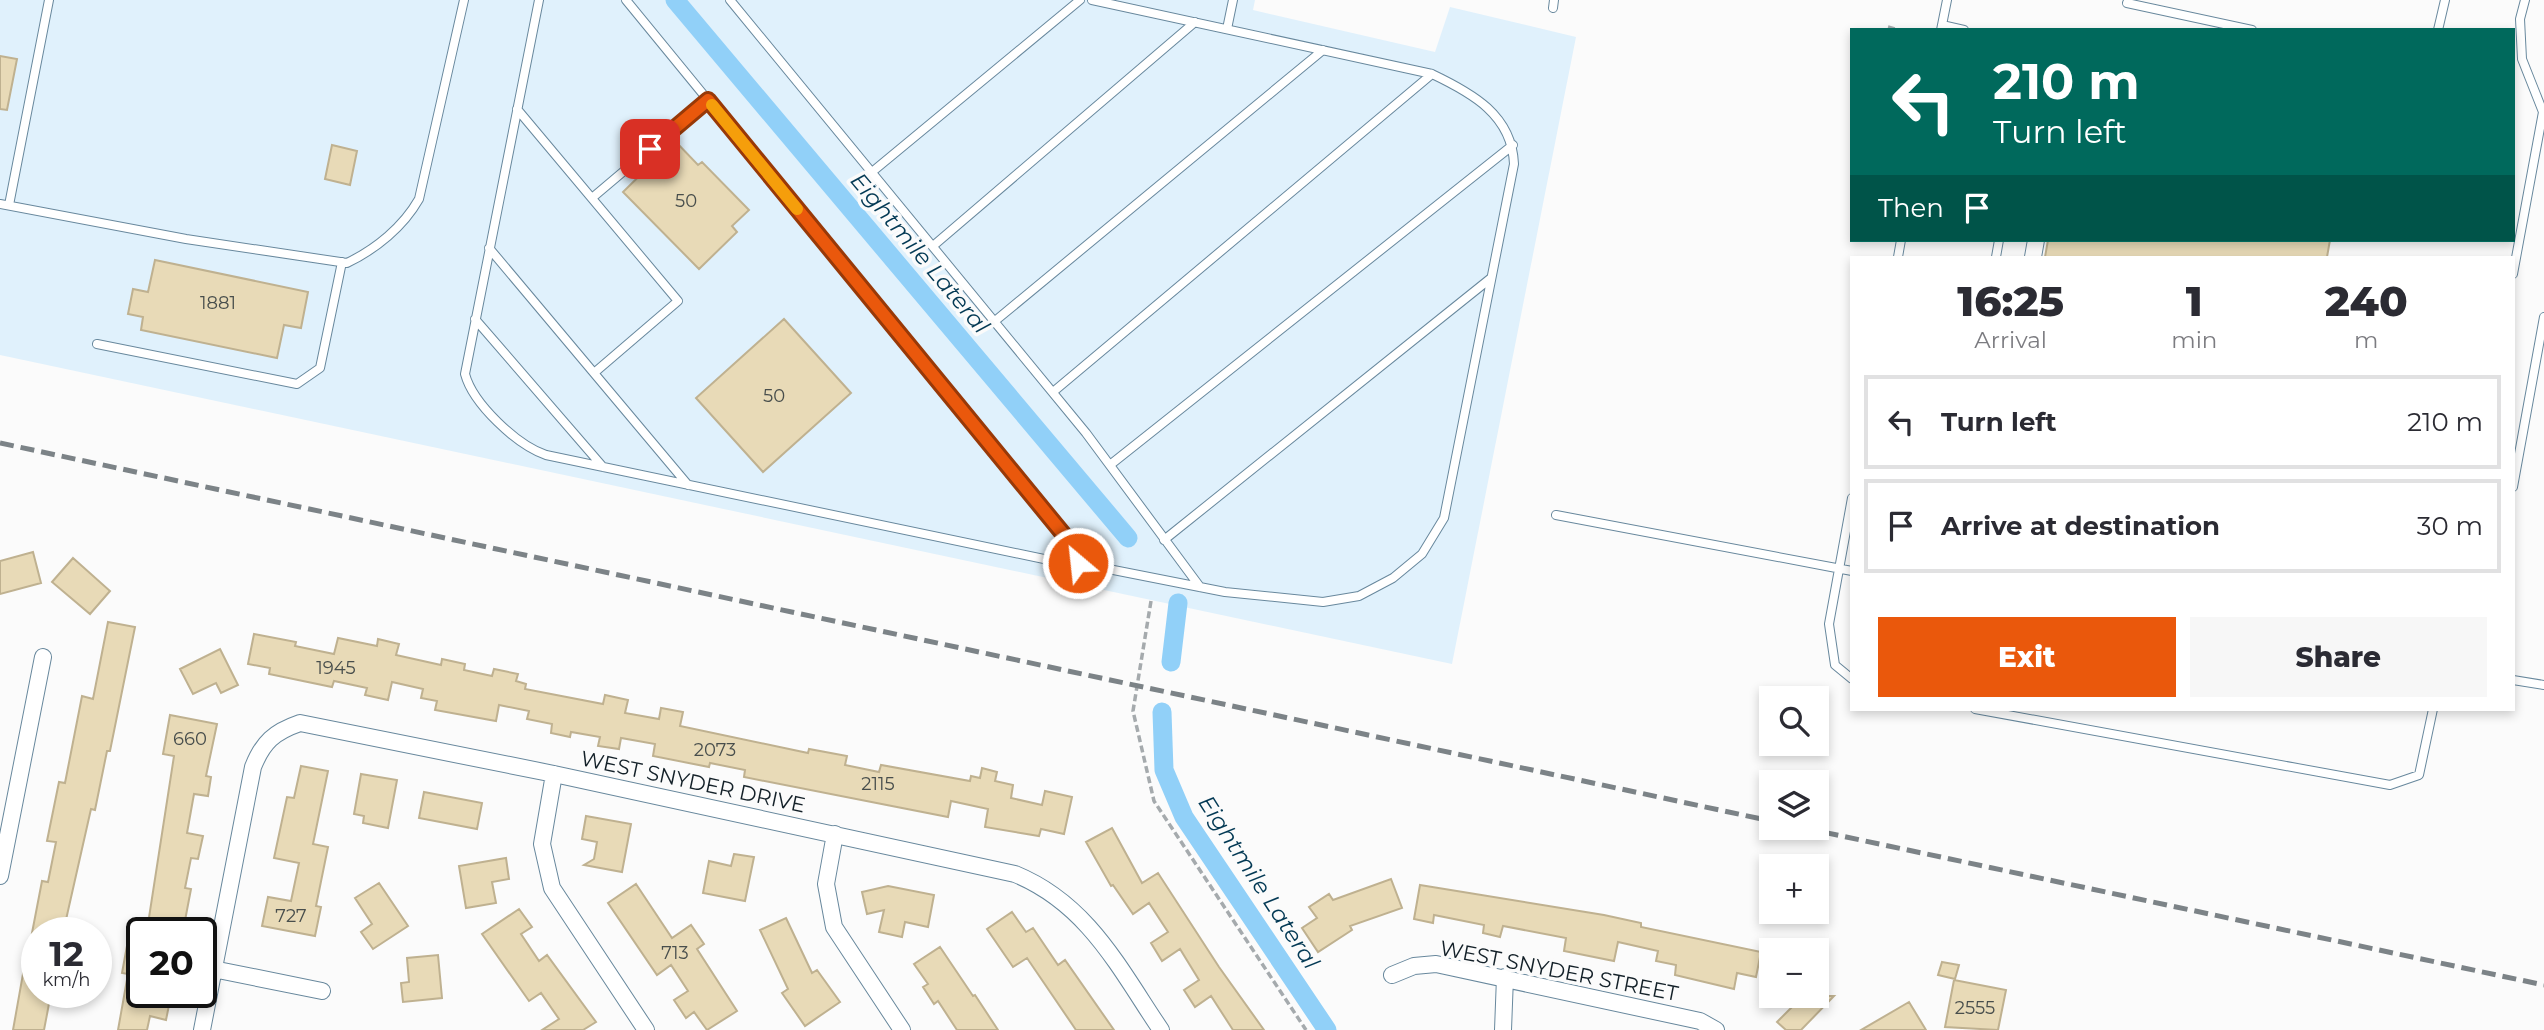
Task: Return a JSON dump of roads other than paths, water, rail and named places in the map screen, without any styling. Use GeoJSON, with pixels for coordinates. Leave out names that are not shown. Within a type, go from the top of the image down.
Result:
{"type":"FeatureCollection","features":[{"type":"Feature","properties":{"kind":"street"},"geometry":{"type":"LineString","coordinates":[[0,876],[43,657]]}},
{"type":"Feature","properties":{"kind":"street","name":"WEST SNYDER DRIVE"},"geometry":{"type":"LineString","coordinates":[[217,948],[253,767],[261,747],[277,731],[300,723],[554,774],[1015,874],[1053,893],[1086,922],[1161,1030]]}},
{"type":"Feature","properties":{"kind":"street"},"geometry":{"type":"LineString","coordinates":[[554,774],[542,844],[552,888],[646,1030]]}},
{"type":"Feature","properties":{"kind":"street"},"geometry":{"type":"LineString","coordinates":[[835,834],[827,884],[834,927],[902,1030]]}},
{"type":"Feature","properties":{"kind":"street","name":"WEST SNYDER STREET"},"geometry":{"type":"LineString","coordinates":[[1392,975],[1414,967],[1436,964],[1700,1021],[1716,1030]]}},
{"type":"Feature","properties":{"kind":"street"},"geometry":{"type":"LineString","coordinates":[[217,969],[322,991]]}},
{"type":"Feature","properties":{"kind":"street"},"geometry":{"type":"LineString","coordinates":[[1503,1030],[1505,977]]}},
{"type":"Feature","properties":{"kind":"street"},"geometry":{"type":"LineString","coordinates":[[202,1030],[206,1008]]}},
{"type":"Feature","properties":{"kind":"lane"},"geometry":{"type":"LineString","coordinates":[[49,0],[4,205],[186,239],[342,262],[360,256],[407,220],[419,199],[464,0]]}},
{"type":"Feature","properties":{"kind":"lane"},"geometry":{"type":"LineString","coordinates":[[539,0],[466,362],[468,384],[505,430],[528,449],[1063,564],[1078,563],[1200,587],[1323,602],[1359,596],[1393,578],[1422,554],[1444,518],[1514,164],[1513,145],[1504,127],[1475,94],[1432,74],[1092,0]]}},
{"type":"Feature","properties":{"kind":"lane"},"geometry":{"type":"LineString","coordinates":[[626,0],[1078,552],[1078,563]]}},
{"type":"Feature","properties":{"kind":"lane"},"geometry":{"type":"LineString","coordinates":[[730,0],[1053,392],[1200,587]]}},
{"type":"Feature","properties":{"kind":"lane"},"geometry":{"type":"LineString","coordinates":[[872,172],[1080,0]]}},
{"type":"Feature","properties":{"kind":"lane"},"geometry":{"type":"LineString","coordinates":[[1227,29],[1233,0]]}},
{"type":"Feature","properties":{"kind":"lane"},"geometry":{"type":"LineString","coordinates":[[1941,27],[1947,0]]}},
{"type":"Feature","properties":{"kind":"lane"},"geometry":{"type":"LineString","coordinates":[[2438,28],[2445,0]]}},
{"type":"Feature","properties":{"kind":"lane"},"geometry":{"type":"LineString","coordinates":[[2515,263],[2543,112],[2522,59],[2520,19],[2525,0]]}},
{"type":"Feature","properties":{"kind":"lane"},"geometry":{"type":"LineString","coordinates":[[2127,4],[2242,28]]}},
{"type":"Feature","properties":{"kind":"lane"},"geometry":{"type":"LineString","coordinates":[[933,246],[1195,22]]}},
{"type":"Feature","properties":{"kind":"lane"},"geometry":{"type":"LineString","coordinates":[[995,321],[1323,50]]}},
{"type":"Feature","properties":{"kind":"lane"},"geometry":{"type":"LineString","coordinates":[[1053,392],[1432,74]]}},
{"type":"Feature","properties":{"kind":"lane"},"geometry":{"type":"LineString","coordinates":[[592,198],[708,100]]}},
{"type":"Feature","properties":{"kind":"lane"},"geometry":{"type":"LineString","coordinates":[[517,109],[678,301],[594,373]]}},
{"type":"Feature","properties":{"kind":"lane"},"geometry":{"type":"LineString","coordinates":[[1110,465],[1513,145]]}},
{"type":"Feature","properties":{"kind":"lane"},"geometry":{"type":"LineString","coordinates":[[489,248],[688,485]]}},
{"type":"Feature","properties":{"kind":"lane"},"geometry":{"type":"LineString","coordinates":[[97,344],[298,384],[320,368],[342,262]]}},
{"type":"Feature","properties":{"kind":"lane"},"geometry":{"type":"LineString","coordinates":[[1164,540],[1491,278]]}},
{"type":"Feature","properties":{"kind":"lane"},"geometry":{"type":"LineString","coordinates":[[2515,476],[2544,317]]}},
{"type":"Feature","properties":{"kind":"lane"},"geometry":{"type":"LineString","coordinates":[[475,318],[603,467]]}},
{"type":"Feature","properties":{"kind":"lane"},"geometry":{"type":"LineString","coordinates":[[1850,508],[1829,624],[1835,665],[1850,677]]}},
{"type":"Feature","properties":{"kind":"lane"},"geometry":{"type":"LineString","coordinates":[[1556,515],[1850,570]]}},
{"type":"Feature","properties":{"kind":"lane"},"geometry":{"type":"LineString","coordinates":[[2515,680],[2544,685]]}},
{"type":"Feature","properties":{"kind":"lane"},"geometry":{"type":"LineString","coordinates":[[1986,711],[2390,785],[2419,775],[2433,711]]}},
{"type":"Feature","properties":{"kind":"waterway","name":"Eightmile Lateral"},"geometry":{"type":"LineString","coordinates":[[675,0],[1128,538]]}},
{"type":"Feature","properties":{"kind":"waterway","name":"Eightmile Lateral"},"geometry":{"type":"LineString","coordinates":[[1171,662],[1178,603]]}},
{"type":"Feature","properties":{"kind":"waterway","name":"Eightmile Lateral"},"geometry":{"type":"LineString","coordinates":[[1162,712],[1164,770],[1184,817],[1327,1030]]}},
{"type":"Feature","properties":{"kind":"railway"},"geometry":{"type":"LineString","coordinates":[[0,443],[1759,818]]}},
{"type":"Feature","properties":{"kind":"railway"},"geometry":{"type":"LineString","coordinates":[[1829,833],[2544,985]]}}]}
